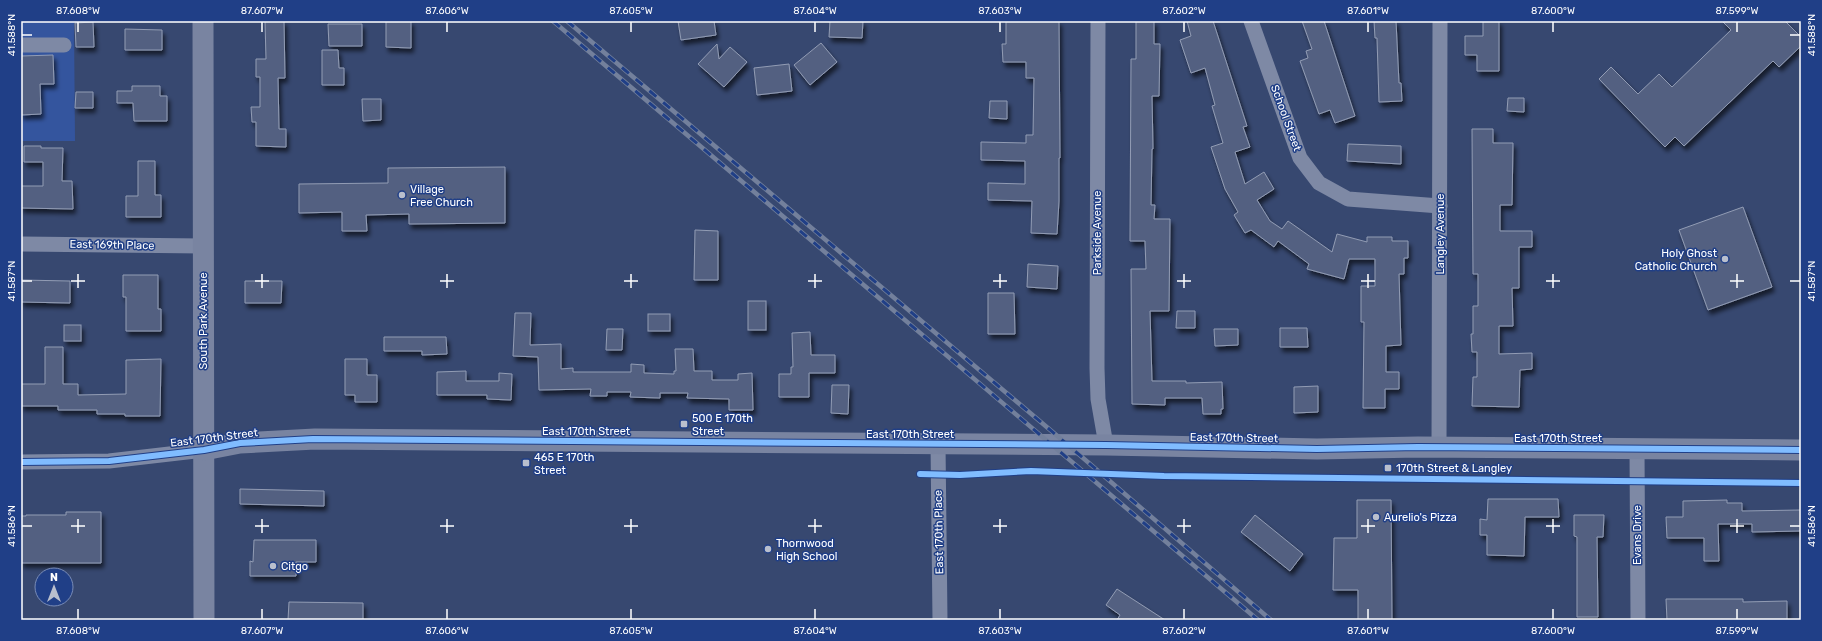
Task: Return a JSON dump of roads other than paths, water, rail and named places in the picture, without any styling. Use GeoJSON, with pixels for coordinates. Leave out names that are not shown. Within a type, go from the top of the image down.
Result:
{"type":"FeatureCollection","features":[{"type":"Feature","properties":{"kind":"street","name":"South Park Avenue"},"geometry":{"type":"LineString","coordinates":[[203,21],[204,620]]}},
{"type":"Feature","properties":{"kind":"street","name":"Parkside Avenue"},"geometry":{"type":"LineString","coordinates":[[1098,21],[1097,368],[1098,399],[1106,445]]}},
{"type":"Feature","properties":{"kind":"street","name":"School Street"},"geometry":{"type":"LineString","coordinates":[[1251,21],[1300,158],[1319,183],[1348,199],[1440,206]]}},
{"type":"Feature","properties":{"kind":"street","name":"Langley Avenue"},"geometry":{"type":"LineString","coordinates":[[1439,448],[1440,21]]}},
{"type":"Feature","properties":{"kind":"street"},"geometry":{"type":"LineString","coordinates":[[21,45],[64,45]]}},
{"type":"Feature","properties":{"kind":"street","name":"East 169th Place"},"geometry":{"type":"LineString","coordinates":[[21,244],[203,246]]}},
{"type":"Feature","properties":{"kind":"street","name":"East 170th Street"},"geometry":{"type":"LineString","coordinates":[[21,462],[109,461],[204,450],[240,443],[313,439],[1106,445],[1317,449],[1439,448],[1801,450]]}},
{"type":"Feature","properties":{"kind":"street","name":"East 170th Place"},"geometry":{"type":"LineString","coordinates":[[938,444],[940,620]]}},
{"type":"Feature","properties":{"kind":"street","name":"Evans Drive"},"geometry":{"type":"LineString","coordinates":[[1637,449],[1638,620]]}},
{"type":"Feature","properties":{"kind":"railway"},"geometry":{"type":"LineString","coordinates":[[553,21],[1258,620]]}},
{"type":"Feature","properties":{"kind":"railway"},"geometry":{"type":"LineString","coordinates":[[567,21],[1068,445],[1271,620]]}},
{"type":"Feature","properties":{"kind":"place","name":"Village Free Church"},"geometry":{"type":"Point","coordinates":[402,195]}},
{"type":"Feature","properties":{"kind":"place","name":"Holy Ghost Catholic Church"},"geometry":{"type":"Point","coordinates":[1725,259]}},
{"type":"Feature","properties":{"kind":"place","name":"500 E 170th Street"},"geometry":{"type":"Point","coordinates":[684,424]}},
{"type":"Feature","properties":{"kind":"place","name":"465 E 170th Street"},"geometry":{"type":"Point","coordinates":[526,463]}},
{"type":"Feature","properties":{"kind":"place","name":"170th Street & Langley"},"geometry":{"type":"Point","coordinates":[1388,468]}},
{"type":"Feature","properties":{"kind":"place","name":"Aurelio's Pizza"},"geometry":{"type":"Point","coordinates":[1376,517]}},
{"type":"Feature","properties":{"kind":"place","name":"Thornwood High School"},"geometry":{"type":"Point","coordinates":[768,549]}},
{"type":"Feature","properties":{"kind":"place","name":"Citgo"},"geometry":{"type":"Point","coordinates":[273,566]}}]}
